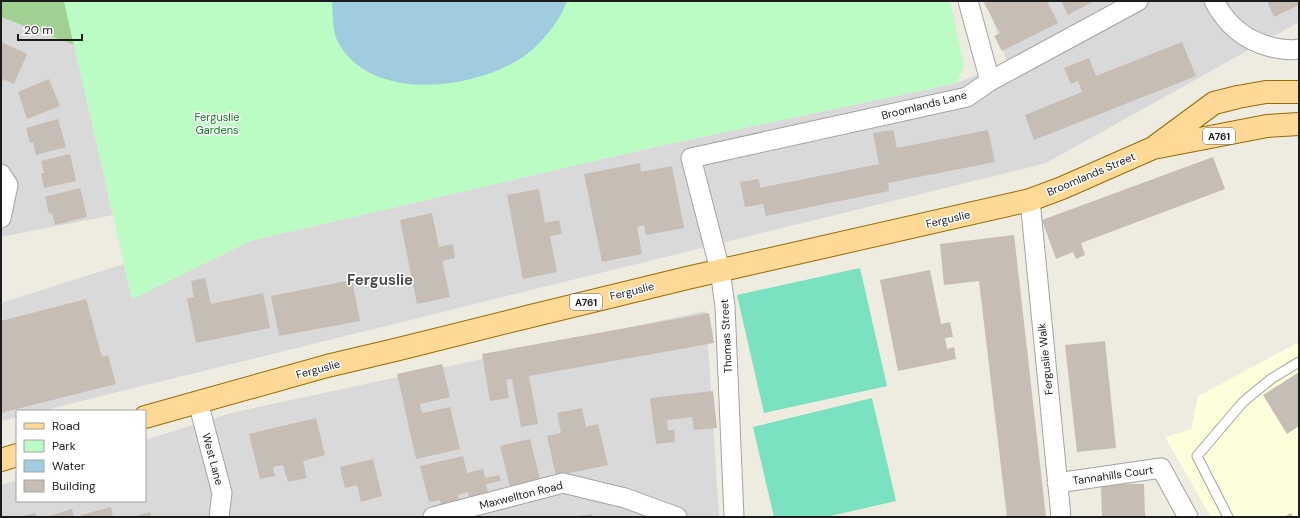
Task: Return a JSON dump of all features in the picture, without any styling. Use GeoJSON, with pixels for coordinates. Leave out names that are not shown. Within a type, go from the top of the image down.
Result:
{"type":"FeatureCollection","features":[{"type":"Feature","properties":{"kind":"main road","name":"Broomlands Street"},"geometry":{"type":"LineString","coordinates":[[1030,200],[1062,188],[1153,148],[1214,103],[1266,92],[1299,92]]}},
{"type":"Feature","properties":{"kind":"main road","name":"Broomlands Street"},"geometry":{"type":"LineString","coordinates":[[1153,148],[1267,126],[1292,125]]}},
{"type":"Feature","properties":{"kind":"main road","name":"Ferguslie"},"geometry":{"type":"LineString","coordinates":[[146,417],[327,366],[534,315],[720,270],[1030,200]]}},
{"type":"Feature","properties":{"kind":"main road"},"geometry":{"type":"LineString","coordinates":[[1,460],[16,455]]}},
{"type":"Feature","properties":{"kind":"street"},"geometry":{"type":"LineString","coordinates":[[968,1],[990,81]]}},
{"type":"Feature","properties":{"kind":"street","name":"Broomlands Lane"},"geometry":{"type":"LineString","coordinates":[[691,158],[967,97],[990,81],[1138,1]]}},
{"type":"Feature","properties":{"kind":"street"},"geometry":{"type":"LineString","coordinates":[[1214,1],[1221,14],[1232,27],[1246,38],[1259,44],[1279,49],[1299,49]]}},
{"type":"Feature","properties":{"kind":"street","name":"Thomas Street"},"geometry":{"type":"LineString","coordinates":[[691,158],[720,270],[725,306],[734,517]]}},
{"type":"Feature","properties":{"kind":"street"},"geometry":{"type":"LineString","coordinates":[[1,174],[8,184],[1,218]]}},
{"type":"Feature","properties":{"kind":"street","name":"Ferguslie Walk"},"geometry":{"type":"LineString","coordinates":[[1030,200],[1061,517]]}},
{"type":"Feature","properties":{"kind":"street","name":"West Lane"},"geometry":{"type":"LineString","coordinates":[[198,402],[222,493],[218,517]]}},
{"type":"Feature","properties":{"kind":"street","name":"Tannahills Court"},"geometry":{"type":"LineString","coordinates":[[1057,483],[1161,468],[1188,517]]}},
{"type":"Feature","properties":{"kind":"street","name":"Maxwellton Road"},"geometry":{"type":"LineString","coordinates":[[433,517],[563,483],[625,498],[677,517]]}},
{"type":"Feature","properties":{"kind":"lane"},"geometry":{"type":"LineString","coordinates":[[1228,517],[1197,456],[1243,402],[1271,379],[1299,362]]}},
{"type":"Feature","properties":{"kind":"shaded area"},"geometry":{"type":"Polygon","coordinates":[[[986,1],[1299,1],[1299,22],[1046,163],[45,410],[16,410],[16,417],[1,421],[1,303],[124,264],[132,299],[250,241],[659,146],[957,83],[1007,62],[986,1]]]}},
{"type":"Feature","properties":{"kind":"shaded area"},"geometry":{"type":"Polygon","coordinates":[[[1,17],[74,45],[113,215],[1,237],[1,17]]]}},
{"type":"Feature","properties":{"kind":"shaded area"},"geometry":{"type":"Polygon","coordinates":[[[706,311],[719,517],[1,517],[1,485],[16,480],[16,502],[146,502],[146,440],[231,413],[706,311]]]}},
{"type":"Feature","properties":{"kind":"shaded area"},"geometry":{"type":"Polygon","coordinates":[[[1299,342],[1299,517],[1211,517],[1165,437],[1191,429],[1198,396],[1299,342]]]}},
{"type":"Feature","properties":{"kind":"green space"},"geometry":{"type":"Polygon","coordinates":[[[1,1],[64,1],[74,45],[1,17],[1,1]]]}},
{"type":"Feature","properties":{"kind":"green space","name":"Ferguslie Gardens"},"geometry":{"type":"Polygon","coordinates":[[[64,1],[950,1],[964,65],[957,83],[659,146],[250,241],[132,299],[64,1]]]}},
{"type":"Feature","properties":{"kind":"green space"},"geometry":{"type":"Polygon","coordinates":[[[860,268],[887,386],[764,413],[737,295],[860,268]]]}},
{"type":"Feature","properties":{"kind":"green space"},"geometry":{"type":"Polygon","coordinates":[[[872,398],[896,501],[826,517],[774,517],[753,427],[872,398]]]}},
{"type":"Feature","properties":{"kind":"water"},"geometry":{"type":"Polygon","coordinates":[[[332,1],[567,1],[557,21],[543,39],[532,50],[511,64],[486,75],[458,82],[429,85],[400,83],[374,75],[353,61],[335,36],[332,1]]]}},
{"type":"Feature","properties":{"kind":"building"},"geometry":{"type":"Polygon","coordinates":[[[988,1],[1047,1],[1058,23],[1002,51],[994,36],[1000,33],[984,3],[988,1]]]}},
{"type":"Feature","properties":{"kind":"building"},"geometry":{"type":"Polygon","coordinates":[[[1061,1],[1094,1],[1068,15],[1061,1]]]}},
{"type":"Feature","properties":{"kind":"building"},"geometry":{"type":"Polygon","coordinates":[[[1267,1],[1299,1],[1299,5],[1274,17],[1267,1]]]}},
{"type":"Feature","properties":{"kind":"building"},"geometry":{"type":"Polygon","coordinates":[[[1,42],[27,54],[14,84],[3,79],[1,84],[1,42]]]}},
{"type":"Feature","properties":{"kind":"building"},"geometry":{"type":"Polygon","coordinates":[[[1182,42],[1196,76],[1034,140],[1025,115],[1082,92],[1078,81],[1071,84],[1064,68],[1089,58],[1096,76],[1182,42]]]}},
{"type":"Feature","properties":{"kind":"building"},"geometry":{"type":"Polygon","coordinates":[[[49,79],[60,106],[27,119],[18,92],[49,79]]]}},
{"type":"Feature","properties":{"kind":"building"},"geometry":{"type":"Polygon","coordinates":[[[58,119],[66,147],[36,155],[33,142],[30,143],[26,128],[58,119]]]}},
{"type":"Feature","properties":{"kind":"building"},"geometry":{"type":"Polygon","coordinates":[[[893,130],[897,148],[988,130],[995,162],[888,183],[889,191],[766,216],[763,204],[745,207],[740,182],[759,179],[760,188],[879,164],[873,133],[893,130]]]}},
{"type":"Feature","properties":{"kind":"building"},"geometry":{"type":"Polygon","coordinates":[[[70,154],[76,181],[44,188],[41,173],[44,173],[41,161],[70,154]]]}},
{"type":"Feature","properties":{"kind":"building"},"geometry":{"type":"Polygon","coordinates":[[[1213,157],[1225,189],[1081,243],[1085,255],[1076,259],[1073,252],[1056,259],[1042,220],[1213,157]]]}},
{"type":"Feature","properties":{"kind":"building"},"geometry":{"type":"Polygon","coordinates":[[[640,163],[641,172],[672,166],[684,228],[646,235],[644,225],[637,227],[642,254],[602,262],[584,174],[640,163]]]}},
{"type":"Feature","properties":{"kind":"building"},"geometry":{"type":"Polygon","coordinates":[[[80,188],[87,217],[55,225],[52,213],[49,214],[45,197],[80,188]]]}},
{"type":"Feature","properties":{"kind":"building"},"geometry":{"type":"Polygon","coordinates":[[[539,189],[545,223],[559,220],[562,234],[550,236],[557,272],[523,279],[507,195],[539,189]]]}},
{"type":"Feature","properties":{"kind":"building"},"geometry":{"type":"Polygon","coordinates":[[[432,213],[439,247],[453,244],[455,258],[442,261],[450,297],[417,304],[400,220],[432,213]]]}},
{"type":"Feature","properties":{"kind":"building"},"geometry":{"type":"Polygon","coordinates":[[[1014,235],[1046,517],[1007,517],[979,281],[944,285],[940,244],[1014,235]]]}},
{"type":"Feature","properties":{"kind":"building"},"geometry":{"type":"Polygon","coordinates":[[[930,270],[941,324],[950,322],[953,337],[945,338],[947,349],[954,347],[956,359],[898,371],[880,280],[930,270]]]}},
{"type":"Feature","properties":{"kind":"building"},"geometry":{"type":"Polygon","coordinates":[[[205,278],[211,304],[263,293],[270,328],[196,343],[187,299],[194,297],[191,281],[205,278]]]}},
{"type":"Feature","properties":{"kind":"building"},"geometry":{"type":"Polygon","coordinates":[[[352,280],[360,321],[279,336],[271,296],[352,280]]]}},
{"type":"Feature","properties":{"kind":"building"},"geometry":{"type":"Polygon","coordinates":[[[86,299],[102,357],[108,355],[116,384],[1,413],[1,321],[86,299]]]}},
{"type":"Feature","properties":{"kind":"building"},"geometry":{"type":"Polygon","coordinates":[[[709,313],[714,343],[529,376],[538,424],[521,427],[512,379],[506,380],[509,398],[490,401],[482,354],[709,313]]]}},
{"type":"Feature","properties":{"kind":"building"},"geometry":{"type":"Polygon","coordinates":[[[1105,341],[1116,448],[1077,452],[1065,345],[1105,341]]]}},
{"type":"Feature","properties":{"kind":"building"},"geometry":{"type":"Polygon","coordinates":[[[442,364],[450,397],[420,404],[422,413],[450,407],[460,449],[416,459],[397,374],[442,364]]]}},
{"type":"Feature","properties":{"kind":"building"},"geometry":{"type":"Polygon","coordinates":[[[1299,372],[1299,426],[1287,434],[1263,395],[1299,372]]]}},
{"type":"Feature","properties":{"kind":"building"},"geometry":{"type":"Polygon","coordinates":[[[713,391],[717,428],[694,430],[692,417],[667,420],[668,430],[674,430],[675,442],[656,444],[650,398],[713,391]]]}},
{"type":"Feature","properties":{"kind":"building"},"geometry":{"type":"Polygon","coordinates":[[[582,408],[586,427],[598,424],[608,465],[556,476],[547,436],[561,433],[557,413],[582,408]]]}},
{"type":"Feature","properties":{"kind":"building"},"geometry":{"type":"Polygon","coordinates":[[[316,418],[325,455],[303,461],[307,478],[288,482],[283,465],[273,467],[275,476],[260,479],[249,434],[316,418]]]}},
{"type":"Feature","properties":{"kind":"building"},"geometry":{"type":"Polygon","coordinates":[[[530,439],[540,479],[510,487],[500,446],[530,439]]]}},
{"type":"Feature","properties":{"kind":"building"},"geometry":{"type":"Polygon","coordinates":[[[463,456],[467,473],[483,469],[485,478],[499,475],[501,481],[486,484],[489,497],[470,501],[468,492],[458,495],[460,502],[441,506],[440,500],[429,502],[420,466],[463,456]]]}},
{"type":"Feature","properties":{"kind":"building"},"geometry":{"type":"Polygon","coordinates":[[[373,459],[382,496],[361,502],[357,485],[345,488],[340,467],[373,459]]]}},
{"type":"Feature","properties":{"kind":"building"},"geometry":{"type":"Polygon","coordinates":[[[1101,484],[1144,484],[1145,517],[1102,517],[1101,484]]]}},
{"type":"Feature","properties":{"kind":"building"},"geometry":{"type":"Polygon","coordinates":[[[111,507],[113,517],[82,517],[81,515],[111,507]]]}},
{"type":"Feature","properties":{"kind":"building"},"geometry":{"type":"Polygon","coordinates":[[[72,509],[74,517],[46,517],[72,509]]]}},
{"type":"Feature","properties":{"kind":"building"},"geometry":{"type":"Polygon","coordinates":[[[150,512],[152,517],[132,517],[150,512]]]}},
{"type":"Feature","properties":{"kind":"building"},"geometry":{"type":"Polygon","coordinates":[[[35,513],[36,517],[22,517],[22,516],[35,513]]]}},
{"type":"Feature","properties":{"kind":"building"},"geometry":{"type":"Polygon","coordinates":[[[1291,513],[1293,517],[1284,517],[1291,513]]]}},
{"type":"Feature","properties":{"kind":"building"},"geometry":{"type":"Polygon","coordinates":[[[592,514],[593,517],[578,517],[578,516],[592,514]]]}},
{"type":"Feature","properties":{"kind":"district","name":"Ferguslie"},"geometry":{"type":"Point","coordinates":[380,280]}}]}
